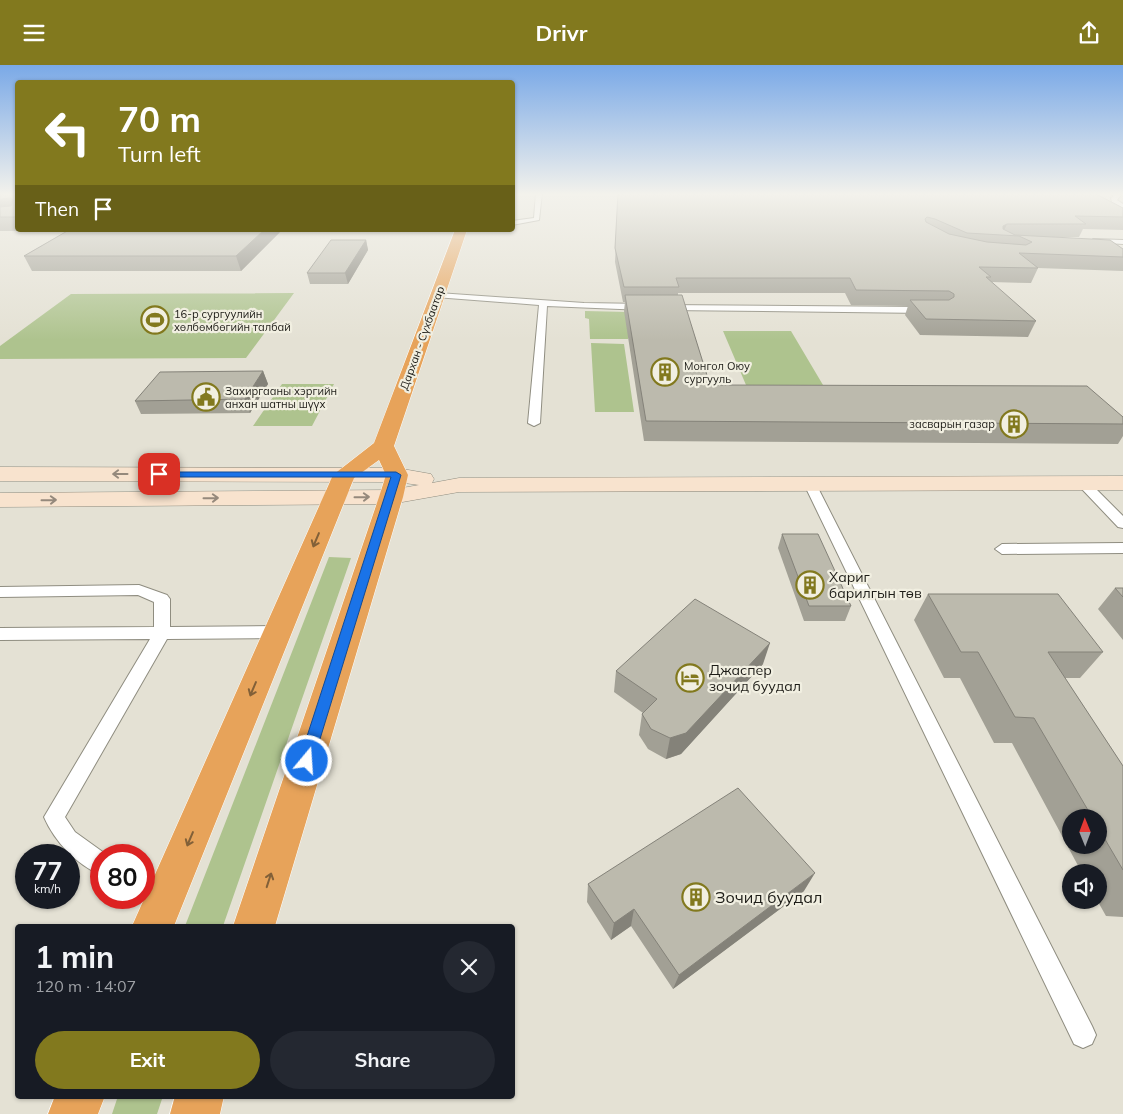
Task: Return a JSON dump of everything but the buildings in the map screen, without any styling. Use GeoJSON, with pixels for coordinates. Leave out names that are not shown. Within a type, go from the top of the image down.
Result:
{"type":"FeatureCollection","features":[{"type":"Feature","properties":{"kind":"highway","name":"Дархан - Сүхбаатар"},"geometry":{"type":"LineString","coordinates":[[383,446],[457,242]]}},
{"type":"Feature","properties":{"kind":"highway"},"geometry":{"type":"LineString","coordinates":[[152,910],[277,632],[339,486],[383,446],[394,486],[255,924]]}},
{"type":"Feature","properties":{"kind":"highway"},"geometry":{"type":"LineString","coordinates":[[73,1114],[80,1099]]}},
{"type":"Feature","properties":{"kind":"highway"},"geometry":{"type":"LineString","coordinates":[[195,1114],[199,1099]]}},
{"type":"Feature","properties":{"kind":"main road"},"geometry":{"type":"LineString","coordinates":[[0,474],[339,486],[1123,483]]}},
{"type":"Feature","properties":{"kind":"main road"},"geometry":{"type":"LineString","coordinates":[[0,500],[339,486]]}},
{"type":"Feature","properties":{"kind":"lane"},"geometry":{"type":"LineString","coordinates":[[1094,249],[1114,250]]}},
{"type":"Feature","properties":{"kind":"lane"},"geometry":{"type":"LineString","coordinates":[[438,295],[584,307],[933,311]]}},
{"type":"Feature","properties":{"kind":"lane"},"geometry":{"type":"LineString","coordinates":[[534,423],[543,303]]}},
{"type":"Feature","properties":{"kind":"lane"},"geometry":{"type":"LineString","coordinates":[[1083,483],[1123,524]]}},
{"type":"Feature","properties":{"kind":"lane"},"geometry":{"type":"LineString","coordinates":[[810,484],[1083,1035]]}},
{"type":"Feature","properties":{"kind":"lane"},"geometry":{"type":"LineString","coordinates":[[1002,549],[1123,548]]}},
{"type":"Feature","properties":{"kind":"lane"},"geometry":{"type":"LineString","coordinates":[[0,592],[140,590],[162,599],[162,633],[54,817],[68,839],[90,856]]}},
{"type":"Feature","properties":{"kind":"lane"},"geometry":{"type":"LineString","coordinates":[[0,634],[277,632]]}},
{"type":"Feature","properties":{"kind":"green space","name":"16-р сургуулийн хөлбөмбөгийн талбай"},"geometry":{"type":"Polygon","coordinates":[[[294,293],[246,358],[0,359],[0,346],[71,294],[294,293]]]}},
{"type":"Feature","properties":{"kind":"green space"},"geometry":{"type":"Polygon","coordinates":[[[585,311],[628,312],[628,339],[590,339],[589,319],[585,318],[585,311]]]}},
{"type":"Feature","properties":{"kind":"green space"},"geometry":{"type":"Polygon","coordinates":[[[723,331],[791,331],[823,385],[746,385],[723,331]]]}},
{"type":"Feature","properties":{"kind":"green space"},"geometry":{"type":"Polygon","coordinates":[[[591,343],[624,344],[634,412],[595,412],[591,343]]]}},
{"type":"Feature","properties":{"kind":"green space"},"geometry":{"type":"Polygon","coordinates":[[[282,384],[334,384],[312,426],[253,426],[282,384]]]}},
{"type":"Feature","properties":{"kind":"green space"},"geometry":{"type":"Polygon","coordinates":[[[329,557],[351,558],[224,924],[186,924],[329,557]]]}},
{"type":"Feature","properties":{"kind":"green space"},"geometry":{"type":"Polygon","coordinates":[[[117,1099],[162,1099],[157,1114],[112,1114],[117,1099]]]}},
{"type":"Feature","properties":{"kind":"place","name":"16-р сургуулийн хөлбөмбөгийн талбай"},"geometry":{"type":"Point","coordinates":[155,320]}},
{"type":"Feature","properties":{"kind":"place","name":"Монгол Оюу сургууль"},"geometry":{"type":"Point","coordinates":[665,372]}},
{"type":"Feature","properties":{"kind":"place","name":"Захиргааны хэргийн анхан шатны шүүх"},"geometry":{"type":"Point","coordinates":[206,397]}},
{"type":"Feature","properties":{"kind":"place","name":"засварын газар"},"geometry":{"type":"Point","coordinates":[1014,424]}},
{"type":"Feature","properties":{"kind":"place","name":"Хариг барилгын төв"},"geometry":{"type":"Point","coordinates":[810,585]}},
{"type":"Feature","properties":{"kind":"place","name":"Джаспер зочид буудал"},"geometry":{"type":"Point","coordinates":[690,678]}},
{"type":"Feature","properties":{"kind":"place","name":"Зочид буудал"},"geometry":{"type":"Point","coordinates":[696,897]}},
{"type":"Feature","properties":{"kind":"route"},"geometry":{"type":"LineString","coordinates":[[159,474],[396,475],[391,497],[307,761]]}}]}
